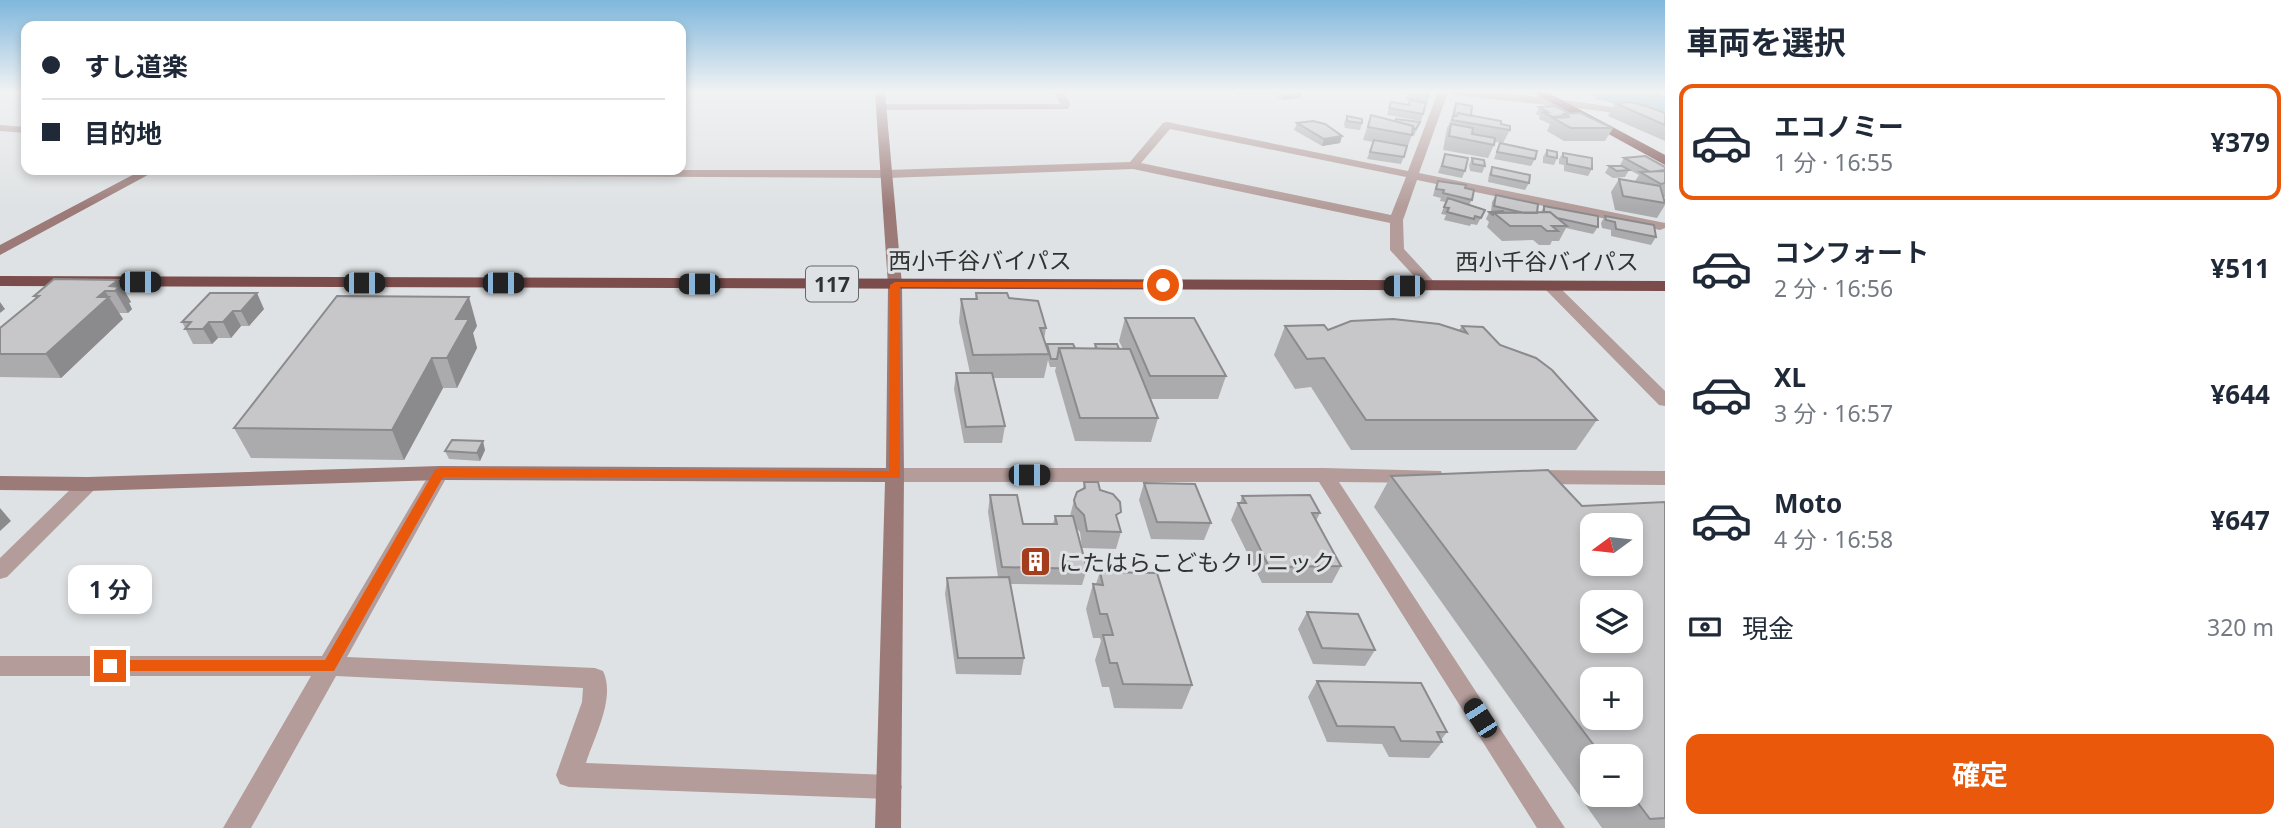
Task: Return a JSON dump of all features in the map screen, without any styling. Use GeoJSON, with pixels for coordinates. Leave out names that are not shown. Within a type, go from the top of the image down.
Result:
{"type":"FeatureCollection","features":[{"type":"Feature","properties":{"kind":"highway"},"geometry":{"type":"LineString","coordinates":[[1609,131],[1665,161]]}},
{"type":"Feature","properties":{"kind":"highway","name":"西小千谷バイパス"},"geometry":{"type":"LineString","coordinates":[[0,281],[1665,286]]}},
{"type":"Feature","properties":{"kind":"street"},"geometry":{"type":"LineString","coordinates":[[883,131],[895,285],[895,475],[888,828]]}},
{"type":"Feature","properties":{"kind":"street"},"geometry":{"type":"LineString","coordinates":[[1133,165],[1162,131]]}},
{"type":"Feature","properties":{"kind":"street"},"geometry":{"type":"LineString","coordinates":[[1195,131],[1660,226]]}},
{"type":"Feature","properties":{"kind":"street"},"geometry":{"type":"LineString","coordinates":[[1429,131],[1396,220],[1397,250],[1431,286]]}},
{"type":"Feature","properties":{"kind":"street"},"geometry":{"type":"LineString","coordinates":[[686,173],[887,174],[1133,165],[1396,220]]}},
{"type":"Feature","properties":{"kind":"street"},"geometry":{"type":"LineString","coordinates":[[0,251],[142,175]]}},
{"type":"Feature","properties":{"kind":"street"},"geometry":{"type":"LineString","coordinates":[[1550,286],[1665,401]]}},
{"type":"Feature","properties":{"kind":"street"},"geometry":{"type":"LineString","coordinates":[[236,828],[440,473]]}},
{"type":"Feature","properties":{"kind":"street"},"geometry":{"type":"LineString","coordinates":[[0,483],[88,484],[440,473],[1447,476]]}},
{"type":"Feature","properties":{"kind":"street"},"geometry":{"type":"LineString","coordinates":[[1324,475],[1552,828]]}},
{"type":"Feature","properties":{"kind":"street"},"geometry":{"type":"LineString","coordinates":[[1515,476],[1665,478]]}},
{"type":"Feature","properties":{"kind":"street"},"geometry":{"type":"LineString","coordinates":[[0,571],[88,484]]}},
{"type":"Feature","properties":{"kind":"street"},"geometry":{"type":"LineString","coordinates":[[0,666],[329,666],[596,678],[594,702],[569,775],[889,787]]}},
{"type":"Feature","properties":{"kind":"building"},"geometry":{"type":"Polygon","coordinates":[[[1310,131],[1334,131],[1342,136],[1324,139],[1310,131]]]}},
{"type":"Feature","properties":{"kind":"building"},"geometry":{"type":"Polygon","coordinates":[[[1388,131],[1412,131],[1412,135],[1388,131]]]}},
{"type":"Feature","properties":{"kind":"building"},"geometry":{"type":"Polygon","coordinates":[[[1450,131],[1473,131],[1472,134],[1495,138],[1494,145],[1449,136],[1450,131]]]}},
{"type":"Feature","properties":{"kind":"building"},"geometry":{"type":"Polygon","coordinates":[[[1374,140],[1407,146],[1404,157],[1370,152],[1374,140]]]}},
{"type":"Feature","properties":{"kind":"building"},"geometry":{"type":"Polygon","coordinates":[[[1500,143],[1537,151],[1535,159],[1497,152],[1500,143]]]}},
{"type":"Feature","properties":{"kind":"building"},"geometry":{"type":"Polygon","coordinates":[[[1547,150],[1557,152],[1557,158],[1547,156],[1547,150]]]}},
{"type":"Feature","properties":{"kind":"building"},"geometry":{"type":"Polygon","coordinates":[[[1563,153],[1592,158],[1592,169],[1567,164],[1563,153]]]}},
{"type":"Feature","properties":{"kind":"building"},"geometry":{"type":"Polygon","coordinates":[[[1445,154],[1468,158],[1465,171],[1442,166],[1445,154]]]}},
{"type":"Feature","properties":{"kind":"building"},"geometry":{"type":"Polygon","coordinates":[[[1645,156],[1665,167],[1665,170],[1650,172],[1624,158],[1645,156]]]}},
{"type":"Feature","properties":{"kind":"building"},"geometry":{"type":"Polygon","coordinates":[[[1472,158],[1484,160],[1485,166],[1473,164],[1472,158]]]}},
{"type":"Feature","properties":{"kind":"building"},"geometry":{"type":"Polygon","coordinates":[[[1609,166],[1622,166],[1629,170],[1617,171],[1609,166]]]}},
{"type":"Feature","properties":{"kind":"building"},"geometry":{"type":"Polygon","coordinates":[[[1492,167],[1530,175],[1529,183],[1491,175],[1492,167]]]}},
{"type":"Feature","properties":{"kind":"building"},"geometry":{"type":"Polygon","coordinates":[[[1665,171],[1665,183],[1661,184],[1640,172],[1665,171]]]}},
{"type":"Feature","properties":{"kind":"building"},"geometry":{"type":"Polygon","coordinates":[[[1619,179],[1660,186],[1665,203],[1623,196],[1619,179]]]}},
{"type":"Feature","properties":{"kind":"building"},"geometry":{"type":"Polygon","coordinates":[[[1438,181],[1466,185],[1465,188],[1474,190],[1472,200],[1443,193],[1444,190],[1436,189],[1438,181]]]}},
{"type":"Feature","properties":{"kind":"building"},"geometry":{"type":"Polygon","coordinates":[[[1496,195],[1538,204],[1537,213],[1494,206],[1496,195]]]}},
{"type":"Feature","properties":{"kind":"building"},"geometry":{"type":"Polygon","coordinates":[[[1448,198],[1485,210],[1481,218],[1475,216],[1474,219],[1447,212],[1449,208],[1444,207],[1448,198]]]}},
{"type":"Feature","properties":{"kind":"building"},"geometry":{"type":"Polygon","coordinates":[[[1544,206],[1598,216],[1598,227],[1557,218],[1550,212],[1544,212],[1544,206]]]}},
{"type":"Feature","properties":{"kind":"building"},"geometry":{"type":"Polygon","coordinates":[[[1550,212],[1567,226],[1552,226],[1558,231],[1547,231],[1541,226],[1510,226],[1494,213],[1550,212]]]}},
{"type":"Feature","properties":{"kind":"building"},"geometry":{"type":"Polygon","coordinates":[[[1605,216],[1654,225],[1656,237],[1616,229],[1615,222],[1606,220],[1605,216]]]}},
{"type":"Feature","properties":{"kind":"building"},"geometry":{"type":"Polygon","coordinates":[[[54,279],[118,280],[110,286],[119,287],[115,291],[105,291],[98,297],[109,297],[46,354],[0,354],[0,328],[39,296],[34,296],[54,279]]]}},
{"type":"Feature","properties":{"kind":"building"},"geometry":{"type":"Polygon","coordinates":[[[210,293],[257,293],[241,311],[233,311],[223,322],[209,322],[203,329],[185,329],[191,322],[182,322],[210,293]]]}},
{"type":"Feature","properties":{"kind":"building"},"geometry":{"type":"Polygon","coordinates":[[[976,293],[1007,293],[1009,298],[1038,301],[1046,328],[1040,328],[1049,354],[973,355],[961,299],[977,299],[976,293]]]}},
{"type":"Feature","properties":{"kind":"building"},"geometry":{"type":"Polygon","coordinates":[[[337,296],[469,297],[456,319],[469,319],[447,358],[432,358],[392,430],[234,428],[337,296]]]}},
{"type":"Feature","properties":{"kind":"building"},"geometry":{"type":"Polygon","coordinates":[[[1125,318],[1194,318],[1226,376],[1150,376],[1125,318]]]}},
{"type":"Feature","properties":{"kind":"building"},"geometry":{"type":"Polygon","coordinates":[[[1393,319],[1439,324],[1467,333],[1462,326],[1483,327],[1500,345],[1536,358],[1552,370],[1597,420],[1366,420],[1324,358],[1307,359],[1285,326],[1324,325],[1328,330],[1351,321],[1393,319]]]}},
{"type":"Feature","properties":{"kind":"building"},"geometry":{"type":"Polygon","coordinates":[[[1047,344],[1073,344],[1075,348],[1059,348],[1057,359],[1051,359],[1047,344]]]}},
{"type":"Feature","properties":{"kind":"building"},"geometry":{"type":"Polygon","coordinates":[[[1095,344],[1117,344],[1119,349],[1097,349],[1095,344]]]}},
{"type":"Feature","properties":{"kind":"building"},"geometry":{"type":"Polygon","coordinates":[[[1059,348],[1130,349],[1158,418],[1080,418],[1059,348]]]}},
{"type":"Feature","properties":{"kind":"building"},"geometry":{"type":"Polygon","coordinates":[[[956,373],[992,373],[1005,426],[966,427],[956,373]]]}},
{"type":"Feature","properties":{"kind":"building"},"geometry":{"type":"Polygon","coordinates":[[[452,440],[483,441],[477,453],[445,451],[452,440]]]}},
{"type":"Feature","properties":{"kind":"building"},"geometry":{"type":"Polygon","coordinates":[[[1548,470],[1582,506],[1665,502],[1665,818],[1650,819],[1641,807],[1643,807],[1643,744],[1593,744],[1582,730],[1643,730],[1643,667],[1580,667],[1580,727],[1391,476],[1548,470]]]}},
{"type":"Feature","properties":{"kind":"building"},"geometry":{"type":"Polygon","coordinates":[[[1084,482],[1098,482],[1100,490],[1113,494],[1120,502],[1121,512],[1116,515],[1121,532],[1087,531],[1084,515],[1076,507],[1074,500],[1077,492],[1085,488],[1084,482]]]}},
{"type":"Feature","properties":{"kind":"building"},"geometry":{"type":"Polygon","coordinates":[[[1144,483],[1195,484],[1211,523],[1157,522],[1144,483]]]}},
{"type":"Feature","properties":{"kind":"building","name":"にたはらこどもクリニック"},"geometry":{"type":"Polygon","coordinates":[[[990,495],[1017,495],[1023,524],[1057,524],[1055,516],[1073,516],[1087,569],[1002,567],[990,495]]]}},
{"type":"Feature","properties":{"kind":"building"},"geometry":{"type":"Polygon","coordinates":[[[1310,495],[1320,513],[1312,513],[1341,566],[1269,567],[1238,503],[1246,503],[1242,496],[1310,495]]]}},
{"type":"Feature","properties":{"kind":"building"},"geometry":{"type":"Polygon","coordinates":[[[1100,572],[1157,573],[1192,685],[1123,684],[1117,663],[1110,663],[1103,635],[1113,635],[1107,614],[1100,614],[1093,584],[1103,585],[1100,572]]]}},
{"type":"Feature","properties":{"kind":"building"},"geometry":{"type":"Polygon","coordinates":[[[1009,577],[1024,658],[958,658],[947,578],[1009,577]]]}},
{"type":"Feature","properties":{"kind":"building"},"geometry":{"type":"Polygon","coordinates":[[[1307,612],[1358,614],[1375,650],[1322,648],[1307,612]]]}},
{"type":"Feature","properties":{"kind":"building"},"geometry":{"type":"Polygon","coordinates":[[[1317,681],[1421,683],[1447,732],[1437,732],[1442,742],[1401,741],[1394,727],[1337,726],[1317,681]]]}},
{"type":"Feature","properties":{"kind":"place","name":"にたはらこどもクリニック"},"geometry":{"type":"Point","coordinates":[1036,562]}},
{"type":"Feature","properties":{"kind":"route"},"geometry":{"type":"LineString","coordinates":[[110,666],[329,666],[440,473],[895,475],[895,285],[1163,285]]}}]}
